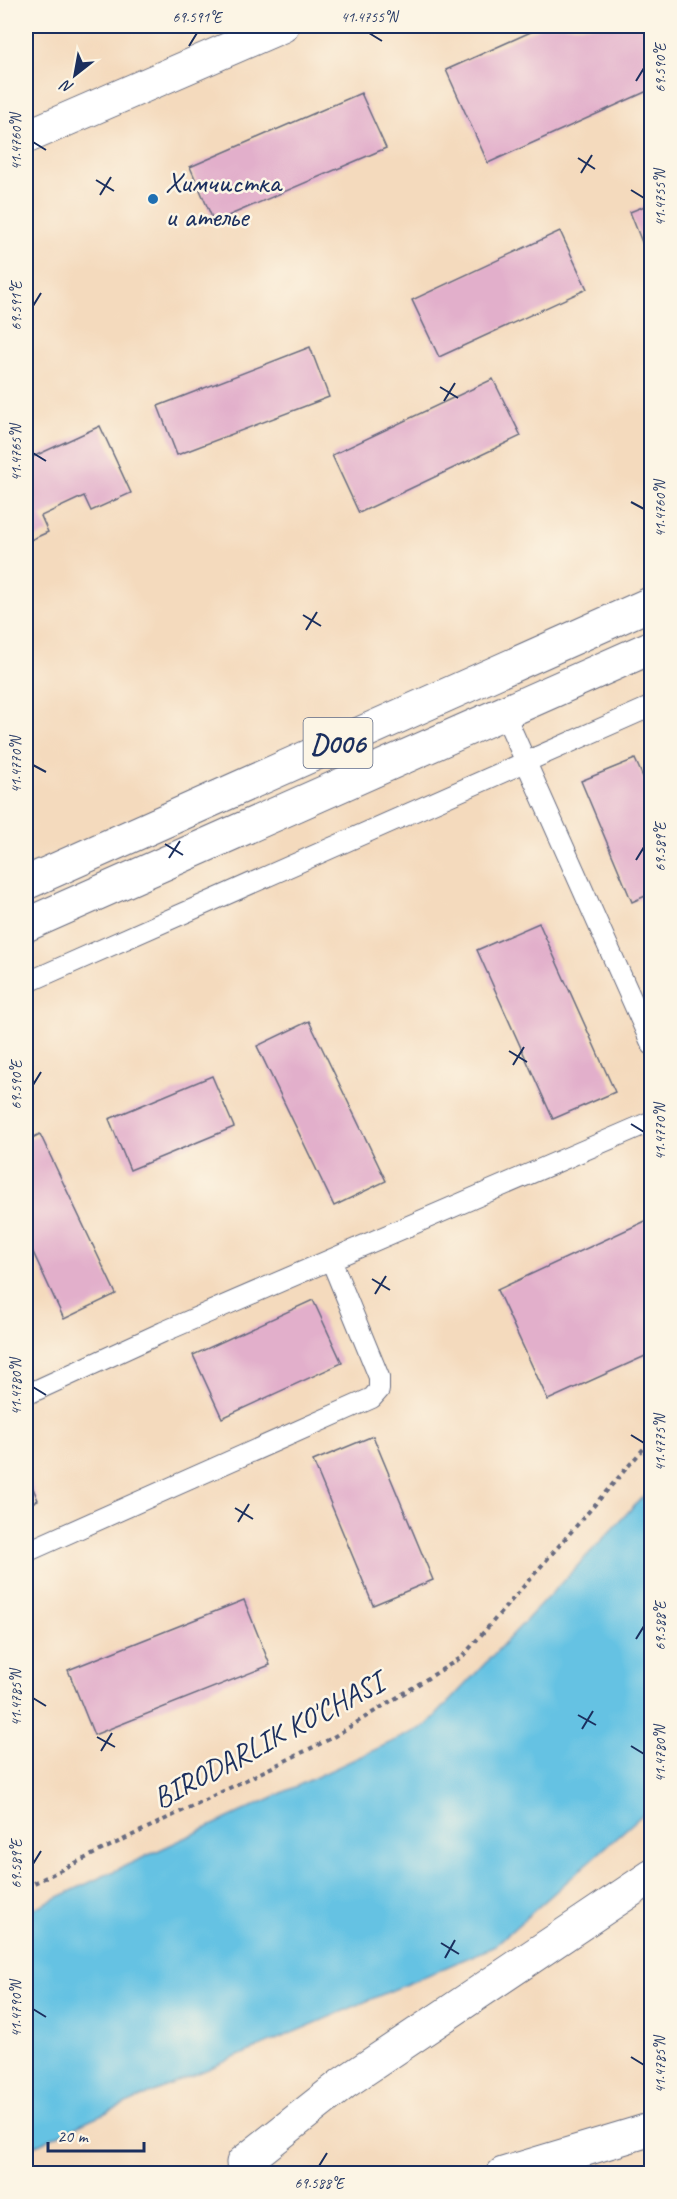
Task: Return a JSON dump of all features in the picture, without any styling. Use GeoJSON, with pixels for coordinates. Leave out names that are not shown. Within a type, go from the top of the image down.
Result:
{"type":"FeatureCollection","features":[{"type":"Feature","properties":{"kind":"main road"},"geometry":{"type":"LineString","coordinates":[[26,136],[282,26]]}},
{"type":"Feature","properties":{"kind":"main road","name":"D006"},"geometry":{"type":"LineString","coordinates":[[26,883],[651,603]]}},
{"type":"Feature","properties":{"kind":"main road","name":"D006"},"geometry":{"type":"LineString","coordinates":[[26,925],[651,647]]}},
{"type":"Feature","properties":{"kind":"main road"},"geometry":{"type":"LineString","coordinates":[[249,2174],[243,2163],[344,2083],[651,1876]]}},
{"type":"Feature","properties":{"kind":"main road"},"geometry":{"type":"LineString","coordinates":[[503,2174],[651,2129]]}},
{"type":"Feature","properties":{"kind":"lane"},"geometry":{"type":"LineString","coordinates":[[26,983],[651,706]]}},
{"type":"Feature","properties":{"kind":"lane"},"geometry":{"type":"LineString","coordinates":[[504,713],[651,1045]]}},
{"type":"Feature","properties":{"kind":"lane"},"geometry":{"type":"LineString","coordinates":[[26,1395],[163,1332],[651,1121]]}},
{"type":"Feature","properties":{"kind":"lane"},"geometry":{"type":"LineString","coordinates":[[26,1552],[372,1398],[379,1390],[380,1377],[331,1260]]}},
{"type":"Feature","properties":{"kind":"path","name":"BIRODARLIK KO'CHASI"},"geometry":{"type":"LineString","coordinates":[[26,1887],[330,1739],[462,1657],[651,1439]]}},
{"type":"Feature","properties":{"kind":"water"},"geometry":{"type":"Polygon","coordinates":[[[651,1488],[651,1807],[493,1947],[91,2119],[26,2150],[26,1912],[426,1726],[651,1488]]]}},
{"type":"Feature","properties":{"kind":"building"},"geometry":{"type":"Polygon","coordinates":[[[544,26],[652,26],[652,89],[488,163],[446,70],[544,26]]]}},
{"type":"Feature","properties":{"kind":"building"},"geometry":{"type":"Polygon","coordinates":[[[361,93],[386,148],[214,222],[190,167],[361,93]]]}},
{"type":"Feature","properties":{"kind":"building"},"geometry":{"type":"Polygon","coordinates":[[[652,203],[652,265],[651,265],[630,212],[652,203]]]}},
{"type":"Feature","properties":{"kind":"building"},"geometry":{"type":"Polygon","coordinates":[[[560,231],[587,289],[439,357],[412,300],[560,231]]]}},
{"type":"Feature","properties":{"kind":"building"},"geometry":{"type":"Polygon","coordinates":[[[310,347],[329,397],[177,455],[158,406],[310,347]]]}},
{"type":"Feature","properties":{"kind":"building"},"geometry":{"type":"Polygon","coordinates":[[[493,379],[521,436],[359,513],[332,455],[493,379]]]}},
{"type":"Feature","properties":{"kind":"building"},"geometry":{"type":"Polygon","coordinates":[[[100,426],[131,493],[91,511],[84,496],[41,516],[48,532],[26,542],[26,460],[100,426]]]}},
{"type":"Feature","properties":{"kind":"building"},"geometry":{"type":"Polygon","coordinates":[[[635,759],[652,797],[652,893],[632,902],[581,781],[635,759]]]}},
{"type":"Feature","properties":{"kind":"building"},"geometry":{"type":"Polygon","coordinates":[[[539,923],[615,1092],[553,1119],[477,950],[539,923]]]}},
{"type":"Feature","properties":{"kind":"building"},"geometry":{"type":"Polygon","coordinates":[[[309,1021],[386,1181],[334,1206],[257,1046],[309,1021]]]}},
{"type":"Feature","properties":{"kind":"building"},"geometry":{"type":"Polygon","coordinates":[[[212,1076],[234,1127],[130,1170],[109,1119],[212,1076]]]}},
{"type":"Feature","properties":{"kind":"building"},"geometry":{"type":"Polygon","coordinates":[[[40,1134],[116,1294],[64,1319],[26,1237],[26,1141],[40,1134]]]}},
{"type":"Feature","properties":{"kind":"building"},"geometry":{"type":"Polygon","coordinates":[[[652,1218],[652,1353],[548,1400],[497,1290],[652,1218]]]}},
{"type":"Feature","properties":{"kind":"building"},"geometry":{"type":"Polygon","coordinates":[[[313,1300],[342,1363],[222,1418],[193,1355],[313,1300]]]}},
{"type":"Feature","properties":{"kind":"building"},"geometry":{"type":"Polygon","coordinates":[[[373,1436],[433,1580],[373,1605],[313,1461],[373,1436]]]}},
{"type":"Feature","properties":{"kind":"building"},"geometry":{"type":"Polygon","coordinates":[[[26,1472],[38,1500],[26,1506],[26,1472]]]}},
{"type":"Feature","properties":{"kind":"building"},"geometry":{"type":"Polygon","coordinates":[[[244,1600],[270,1665],[94,1735],[68,1670],[244,1600]]]}},
{"type":"Feature","properties":{"kind":"place","name":"Химчистка и ателье"},"geometry":{"type":"Point","coordinates":[153,199]}}]}
